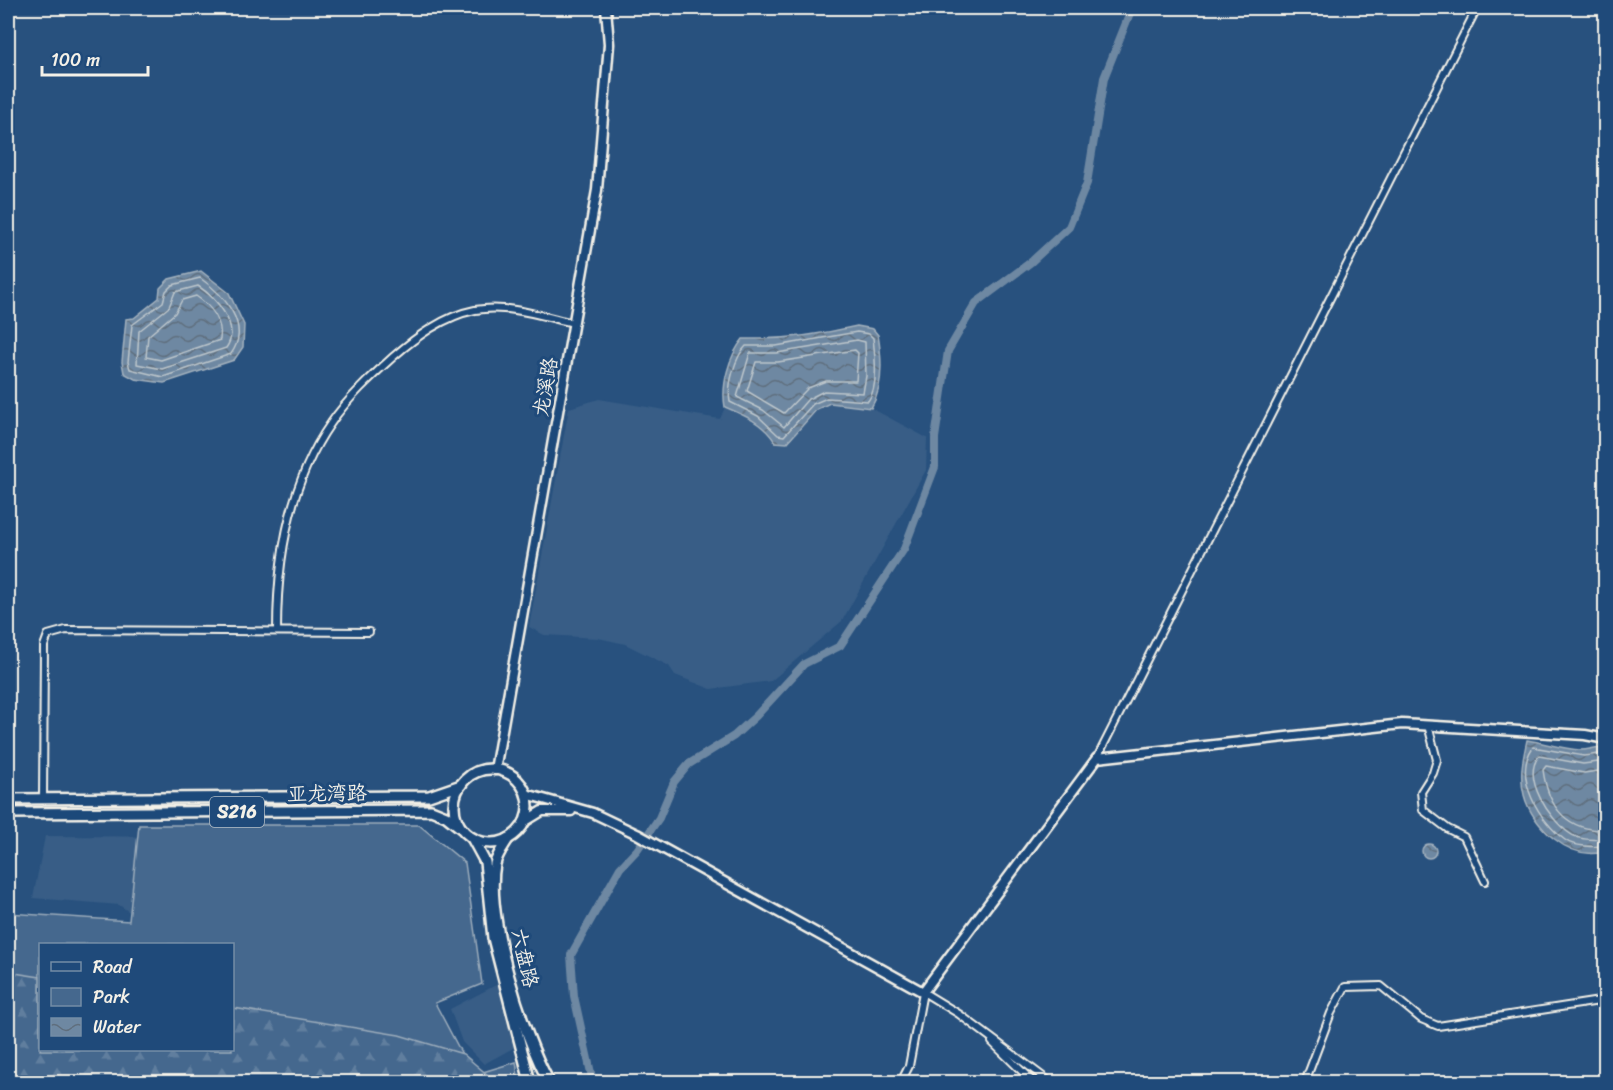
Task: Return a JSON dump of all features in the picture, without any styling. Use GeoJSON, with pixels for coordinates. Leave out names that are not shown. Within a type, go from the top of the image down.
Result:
{"type":"FeatureCollection","features":[{"type":"Feature","properties":{"kind":"main road","name":"S216"},"geometry":{"type":"LineString","coordinates":[[460,785],[470,776],[482,771],[495,770]]}},
{"type":"Feature","properties":{"kind":"main road"},"geometry":{"type":"LineString","coordinates":[[472,838],[490,843],[508,839],[524,822],[528,808],[526,794],[519,782],[508,773],[495,770]]}},
{"type":"Feature","properties":{"kind":"main road"},"geometry":{"type":"LineString","coordinates":[[460,785],[455,806],[461,828]]}},
{"type":"Feature","properties":{"kind":"main road","name":"亚龙湾路"},"geometry":{"type":"LineString","coordinates":[[8,799],[429,796],[460,785]]}},
{"type":"Feature","properties":{"kind":"main road","name":"亚龙湾路"},"geometry":{"type":"LineString","coordinates":[[8,813],[431,810],[446,816],[461,828]]}},
{"type":"Feature","properties":{"kind":"main road","name":"S216"},"geometry":{"type":"LineString","coordinates":[[461,828],[472,838]]}},
{"type":"Feature","properties":{"kind":"main road","name":"六盘路"},"geometry":{"type":"LineString","coordinates":[[472,838],[485,862],[495,947],[530,1083]]}},
{"type":"Feature","properties":{"kind":"main road","name":"六盘路"},"geometry":{"type":"LineString","coordinates":[[508,839],[494,866],[500,936],[521,1018],[549,1083]]}},
{"type":"Feature","properties":{"kind":"street","name":"龙溪路"},"geometry":{"type":"LineString","coordinates":[[495,770],[597,190],[609,44],[606,8]]}},
{"type":"Feature","properties":{"kind":"street"},"geometry":{"type":"LineString","coordinates":[[901,1083],[909,1066],[923,992],[1097,758],[1477,8]]}},
{"type":"Feature","properties":{"kind":"street"},"geometry":{"type":"LineString","coordinates":[[277,631],[277,597],[284,540],[295,496],[331,423],[382,367],[411,341],[442,322],[475,310],[509,309],[573,322]]}},
{"type":"Feature","properties":{"kind":"street"},"geometry":{"type":"LineString","coordinates":[[43,800],[44,646],[48,634],[66,630],[369,632]]}},
{"type":"Feature","properties":{"kind":"street"},"geometry":{"type":"LineString","coordinates":[[1097,758],[1367,728],[1428,725],[1585,735],[1605,739]]}},
{"type":"Feature","properties":{"kind":"street"},"geometry":{"type":"LineString","coordinates":[[1428,725],[1437,760],[1421,792],[1424,810],[1448,829],[1464,837],[1485,881]]}},
{"type":"Feature","properties":{"kind":"street"},"geometry":{"type":"LineString","coordinates":[[526,794],[593,813],[659,846],[923,992],[979,1029],[1050,1083]]}},
{"type":"Feature","properties":{"kind":"street"},"geometry":{"type":"LineString","coordinates":[[524,822],[550,809],[593,813]]}},
{"type":"Feature","properties":{"kind":"street"},"geometry":{"type":"LineString","coordinates":[[1305,1083],[1331,1013],[1345,987],[1381,986],[1421,1018],[1438,1026],[1605,1000]]}},
{"type":"Feature","properties":{"kind":"street"},"geometry":{"type":"LineString","coordinates":[[979,1029],[1033,1083]]}},
{"type":"Feature","properties":{"kind":"shaded area"},"geometry":{"type":"Polygon","coordinates":[[[599,399],[720,419],[725,407],[755,421],[769,431],[775,441],[809,418],[817,409],[830,403],[871,408],[927,438],[926,470],[842,621],[771,681],[711,689],[675,675],[669,666],[625,644],[598,638],[544,635],[529,627],[569,408],[599,399]]]}},
{"type":"Feature","properties":{"kind":"shaded area"},"geometry":{"type":"Polygon","coordinates":[[[45,836],[370,838],[233,943],[176,943],[119,905],[33,898],[45,836]]]}},
{"type":"Feature","properties":{"kind":"shaded area"},"geometry":{"type":"Polygon","coordinates":[[[498,984],[515,1047],[484,1064],[462,1042],[450,1009],[498,984]]]}},
{"type":"Feature","properties":{"kind":"green space"},"geometry":{"type":"Polygon","coordinates":[[[139,825],[419,825],[465,863],[482,984],[435,1003],[473,1075],[516,1062],[519,1082],[8,1082],[8,913],[129,921],[139,825]]]}},
{"type":"Feature","properties":{"kind":"green space"},"geometry":{"type":"Polygon","coordinates":[[[8,972],[39,977],[39,1051],[234,1051],[234,1008],[399,1035],[463,1054],[496,1082],[8,1082],[8,972]]]}},
{"type":"Feature","properties":{"kind":"water"},"geometry":{"type":"Polygon","coordinates":[[[201,271],[229,293],[244,325],[243,347],[234,360],[164,383],[135,379],[124,373],[122,362],[126,319],[134,318],[159,298],[160,288],[169,279],[201,271]]]}},
{"type":"Feature","properties":{"kind":"water"},"geometry":{"type":"Polygon","coordinates":[[[857,326],[873,329],[878,335],[881,363],[880,382],[871,408],[830,403],[817,409],[787,443],[775,442],[759,425],[725,407],[724,389],[727,371],[743,339],[800,336],[857,326]]]}},
{"type":"Feature","properties":{"kind":"water"},"geometry":{"type":"Polygon","coordinates":[[[1527,740],[1581,750],[1605,748],[1603,852],[1577,851],[1565,846],[1544,829],[1535,818],[1528,807],[1522,781],[1527,740]]]}},
{"type":"Feature","properties":{"kind":"water"},"geometry":{"type":"Polygon","coordinates":[[[1429,844],[1434,846],[1436,851],[1434,856],[1429,858],[1424,856],[1422,851],[1424,846],[1429,844]]]}},
{"type":"Feature","properties":{"kind":"waterway"},"geometry":{"type":"LineString","coordinates":[[593,1082],[574,996],[571,955],[620,868],[637,850],[659,818],[674,782],[689,764],[734,736],[756,716],[804,664],[840,646],[904,549],[935,467],[935,438],[948,351],[976,303],[1031,262],[1069,227],[1087,183],[1104,78],[1132,8]]}}]}
